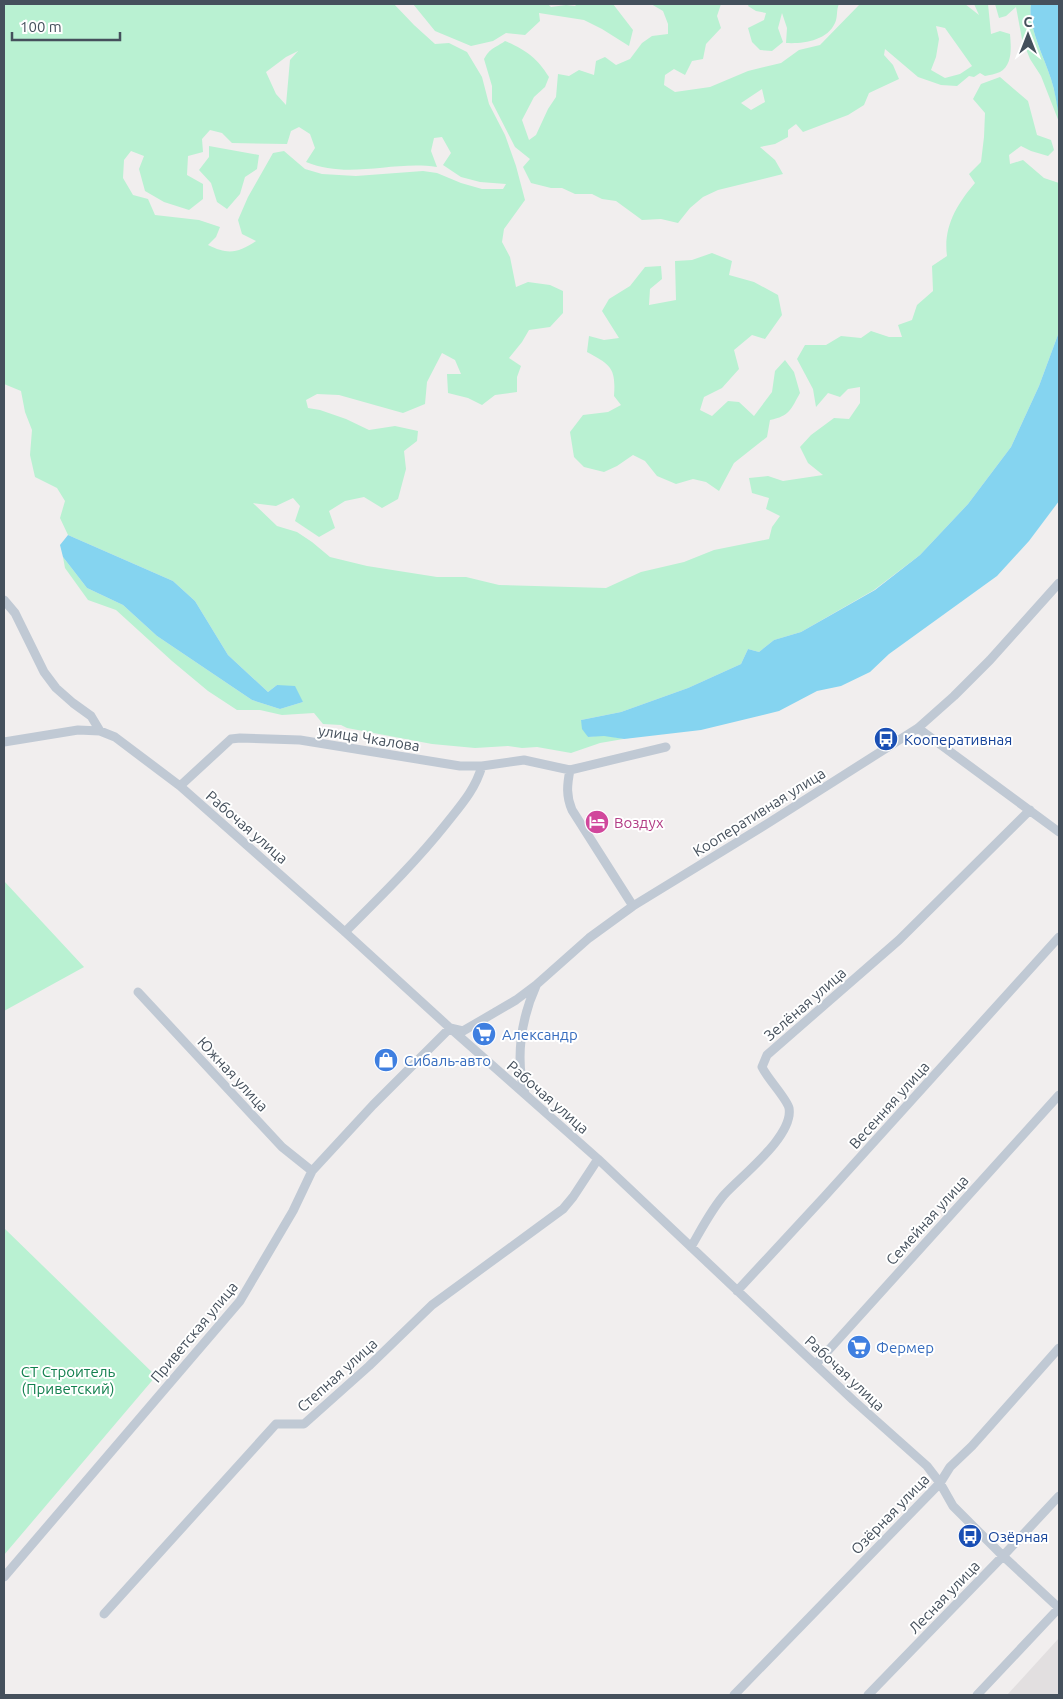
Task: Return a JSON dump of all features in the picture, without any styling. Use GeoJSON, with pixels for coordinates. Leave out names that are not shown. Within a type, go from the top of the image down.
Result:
{"type":"FeatureCollection","features":[{"type":"Feature","properties":{"kind":"street","name":"Кооперативная улица"},"geometry":{"type":"LineString","coordinates":[[450,1028],[463,1031],[516,1000],[536,985],[588,938],[633,906],[918,728],[990,660],[1059,583]]}},
{"type":"Feature","properties":{"kind":"street","name":"Рабочая улица"},"geometry":{"type":"LineString","coordinates":[[4,600],[15,613],[44,672],[56,688],[91,716],[100,731]]}},
{"type":"Feature","properties":{"kind":"street"},"geometry":{"type":"LineString","coordinates":[[918,728],[1059,832]]}},
{"type":"Feature","properties":{"kind":"street","name":"Рабочая улица"},"geometry":{"type":"LineString","coordinates":[[4,742],[78,730],[100,731],[115,737],[180,786],[598,1159],[737,1291],[927,1466],[940,1483],[953,1506],[1059,1608]]}},
{"type":"Feature","properties":{"kind":"street","name":"улица Чкалова"},"geometry":{"type":"LineString","coordinates":[[180,786],[231,739],[240,738],[300,740],[446,764],[482,766],[524,760],[570,770],[666,747]]}},
{"type":"Feature","properties":{"kind":"street"},"geometry":{"type":"LineString","coordinates":[[345,932],[386,892],[428,846],[477,782],[482,766]]}},
{"type":"Feature","properties":{"kind":"street"},"geometry":{"type":"LineString","coordinates":[[570,770],[567,787],[568,800],[572,810],[633,906]]}},
{"type":"Feature","properties":{"kind":"street","name":"Зелёная улица"},"geometry":{"type":"LineString","coordinates":[[691,1247],[723,1196],[775,1144],[786,1128],[789,1108],[762,1067],[767,1055],[899,940],[1030,810]]}},
{"type":"Feature","properties":{"kind":"street","name":"Весенняя улица"},"geometry":{"type":"LineString","coordinates":[[737,1291],[1059,937]]}},
{"type":"Feature","properties":{"kind":"street"},"geometry":{"type":"LineString","coordinates":[[525,1095],[520,1078],[519,1058],[525,1017],[529,1000],[536,985]]}},
{"type":"Feature","properties":{"kind":"street","name":"Южная улица"},"geometry":{"type":"LineString","coordinates":[[138,992],[282,1147],[312,1171]]}},
{"type":"Feature","properties":{"kind":"street","name":"Приветская улица"},"geometry":{"type":"LineString","coordinates":[[4,1578],[240,1301],[293,1211],[312,1171],[373,1105],[450,1028]]}},
{"type":"Feature","properties":{"kind":"street","name":"Семейная улица"},"geometry":{"type":"LineString","coordinates":[[816,1364],[1059,1095]]}},
{"type":"Feature","properties":{"kind":"street","name":"Степная улица"},"geometry":{"type":"LineString","coordinates":[[104,1614],[276,1424],[304,1424],[369,1366],[432,1305],[563,1209],[598,1159]]}},
{"type":"Feature","properties":{"kind":"street","name":"Озёрная улица"},"geometry":{"type":"LineString","coordinates":[[734,1695],[940,1483],[950,1467],[972,1446],[1059,1348]]}},
{"type":"Feature","properties":{"kind":"street","name":"Лесная улица"},"geometry":{"type":"LineString","coordinates":[[868,1695],[1059,1496]]}},
{"type":"Feature","properties":{"kind":"street"},"geometry":{"type":"LineString","coordinates":[[977,1695],[1059,1608]]}},
{"type":"Feature","properties":{"kind":"shaded area"},"geometry":{"type":"Polygon","coordinates":[[[1059,1638],[1059,1695],[1007,1695],[1059,1638]]]}},
{"type":"Feature","properties":{"kind":"green space"},"geometry":{"type":"Polygon","coordinates":[[[4,4],[394,4],[435,44],[449,43],[467,52],[482,77],[489,104],[505,135],[525,200],[504,229],[502,242],[510,257],[516,287],[528,282],[550,285],[563,291],[563,313],[550,327],[529,330],[509,358],[521,366],[517,377],[517,392],[495,395],[482,405],[468,398],[448,393],[447,374],[461,374],[455,360],[442,353],[427,382],[425,404],[403,413],[339,395],[317,394],[306,400],[308,408],[346,419],[369,430],[395,426],[418,431],[417,441],[404,451],[406,469],[398,499],[382,508],[364,497],[345,501],[329,511],[335,528],[319,537],[295,521],[300,506],[293,498],[276,506],[253,503],[277,526],[297,532],[330,557],[367,566],[437,577],[466,577],[499,585],[606,588],[641,572],[684,562],[714,550],[769,539],[772,527],[780,516],[766,509],[769,498],[752,493],[749,478],[768,476],[783,481],[823,475],[808,463],[800,447],[811,435],[834,418],[849,419],[860,403],[860,387],[848,389],[840,397],[828,393],[816,407],[813,389],[797,359],[805,345],[826,345],[841,336],[861,338],[871,331],[889,337],[902,337],[898,325],[912,320],[917,305],[933,291],[932,266],[947,256],[946,245],[949,226],[962,199],[975,183],[969,174],[981,162],[985,113],[973,99],[981,84],[1000,77],[1028,101],[1037,135],[1051,140],[1054,150],[1048,156],[1021,146],[1009,155],[1010,164],[1023,160],[1044,178],[1059,183],[1059,332],[1039,386],[1011,447],[968,504],[920,555],[874,590],[801,632],[774,640],[759,652],[748,649],[741,664],[688,688],[621,712],[581,720],[588,737],[604,735],[624,739],[600,743],[571,753],[537,747],[475,748],[432,744],[347,728],[341,725],[323,724],[314,713],[282,715],[260,710],[237,710],[208,691],[116,610],[88,600],[65,568],[63,557],[87,588],[123,605],[157,636],[252,700],[280,709],[303,702],[277,685],[268,692],[228,655],[195,601],[173,581],[68,535],[60,518],[65,501],[57,488],[35,477],[30,455],[32,430],[25,412],[21,391],[4,384],[4,4]],[[298,51],[286,57],[266,72],[276,94],[286,105],[290,60],[298,51]],[[299,127],[291,131],[287,144],[232,143],[222,133],[210,130],[202,139],[203,152],[188,156],[187,175],[203,184],[203,199],[189,210],[164,202],[145,191],[139,169],[144,156],[131,151],[124,160],[123,178],[133,195],[148,199],[155,215],[199,220],[220,227],[216,237],[208,245],[227,251],[244,248],[256,241],[242,234],[238,220],[248,197],[273,153],[284,151],[305,169],[322,174],[356,176],[423,171],[437,173],[482,189],[503,189],[506,184],[480,182],[461,177],[443,165],[451,153],[442,137],[434,138],[431,151],[437,167],[404,166],[355,170],[322,167],[306,162],[315,148],[310,134],[299,127]]]}},
{"type":"Feature","properties":{"kind":"green space"},"geometry":{"type":"Polygon","coordinates":[[[413,4],[548,4],[551,7],[575,6],[577,4],[613,4],[633,30],[629,46],[584,20],[539,13],[540,21],[525,35],[506,33],[493,41],[471,46],[435,31],[413,4]]]}},
{"type":"Feature","properties":{"kind":"green space"},"geometry":{"type":"Polygon","coordinates":[[[651,4],[721,4],[717,16],[721,28],[706,44],[703,59],[692,61],[685,75],[674,69],[665,75],[664,85],[675,92],[710,87],[748,71],[781,63],[799,50],[820,45],[860,4],[965,4],[979,15],[974,4],[988,4],[991,34],[1000,31],[1010,34],[1010,55],[1007,65],[1000,72],[985,76],[980,73],[974,77],[969,76],[957,86],[941,85],[918,77],[885,49],[884,55],[893,65],[899,79],[869,93],[864,105],[848,115],[803,132],[796,124],[788,130],[788,137],[775,144],[760,147],[775,160],[783,174],[718,190],[703,197],[690,208],[678,223],[661,219],[642,220],[616,201],[602,199],[592,194],[575,194],[562,188],[551,188],[531,183],[523,167],[530,159],[515,147],[492,102],[492,86],[484,59],[486,55],[505,41],[530,55],[549,77],[545,87],[534,97],[522,120],[529,140],[536,135],[556,97],[558,74],[569,76],[579,70],[594,75],[596,61],[605,57],[616,65],[630,59],[642,43],[652,36],[668,34],[668,24],[663,11],[651,4]],[[936,26],[939,39],[936,57],[931,70],[945,78],[960,74],[972,66],[945,28],[936,26]],[[762,89],[741,103],[751,110],[765,102],[762,89]]]}},
{"type":"Feature","properties":{"kind":"green space"},"geometry":{"type":"Polygon","coordinates":[[[749,4],[839,4],[836,21],[831,29],[820,38],[806,42],[786,43],[787,28],[782,13],[778,28],[783,42],[772,51],[760,50],[752,42],[748,28],[764,20],[766,13],[756,11],[748,6],[749,4]]]}},
{"type":"Feature","properties":{"kind":"green space"},"geometry":{"type":"Polygon","coordinates":[[[995,4],[1031,4],[1030,12],[1034,32],[1052,84],[1058,106],[1059,122],[1041,76],[1030,59],[1022,39],[1016,7],[1006,16],[999,18],[995,4]]]}},
{"type":"Feature","properties":{"kind":"green space"},"geometry":{"type":"Polygon","coordinates":[[[209,146],[259,155],[257,169],[245,177],[240,194],[227,209],[217,202],[211,183],[199,170],[209,157],[209,146]]]}},
{"type":"Feature","properties":{"kind":"green space"},"geometry":{"type":"Polygon","coordinates":[[[712,253],[732,261],[729,275],[754,282],[778,295],[782,315],[765,339],[752,335],[734,350],[739,369],[722,388],[704,397],[700,410],[712,416],[728,401],[739,402],[754,416],[772,392],[775,371],[785,360],[794,372],[800,393],[786,414],[770,420],[767,437],[734,463],[719,491],[706,482],[693,479],[676,484],[657,476],[645,461],[633,455],[604,472],[584,467],[574,457],[570,432],[583,415],[608,412],[621,405],[614,396],[614,379],[610,368],[602,360],[587,352],[589,336],[604,340],[619,338],[602,311],[609,299],[630,286],[645,267],[661,266],[662,279],[650,289],[649,305],[676,300],[675,261],[692,260],[712,253]]]}},
{"type":"Feature","properties":{"kind":"green space"},"geometry":{"type":"Polygon","coordinates":[[[4,881],[84,967],[4,1011],[4,881]]]}},
{"type":"Feature","properties":{"kind":"green space","name":"СТ Строитель (Приветский)"},"geometry":{"type":"Polygon","coordinates":[[[4,1228],[156,1376],[4,1555],[4,1228]]]}},
{"type":"Feature","properties":{"kind":"water"},"geometry":{"type":"Polygon","coordinates":[[[1031,4],[1059,4],[1059,118],[1052,84],[1034,32],[1030,12],[1031,4]]]}},
{"type":"Feature","properties":{"kind":"water"},"geometry":{"type":"Polygon","coordinates":[[[1059,332],[1059,501],[1029,541],[997,576],[889,654],[870,672],[841,686],[817,691],[779,711],[701,730],[624,739],[604,736],[588,737],[582,729],[581,720],[621,712],[688,688],[741,664],[748,649],[759,652],[774,640],[801,632],[875,590],[920,555],[968,504],[1011,447],[1039,386],[1059,332]]]}},
{"type":"Feature","properties":{"kind":"water"},"geometry":{"type":"Polygon","coordinates":[[[68,535],[173,581],[195,601],[228,655],[268,692],[277,685],[295,686],[303,702],[280,709],[252,700],[157,636],[123,605],[87,588],[63,557],[60,545],[68,535]]]}},
{"type":"Feature","properties":{"kind":"place","name":"Кооперативная"},"geometry":{"type":"Point","coordinates":[886,739]}},
{"type":"Feature","properties":{"kind":"place","name":"Воздух"},"geometry":{"type":"Point","coordinates":[597,822]}},
{"type":"Feature","properties":{"kind":"place","name":"Александр"},"geometry":{"type":"Point","coordinates":[484,1034]}},
{"type":"Feature","properties":{"kind":"place","name":"Сибаль-авто"},"geometry":{"type":"Point","coordinates":[386,1060]}},
{"type":"Feature","properties":{"kind":"place","name":"Фермер"},"geometry":{"type":"Point","coordinates":[859,1347]}},
{"type":"Feature","properties":{"kind":"place","name":"Озёрная"},"geometry":{"type":"Point","coordinates":[970,1536]}}]}
